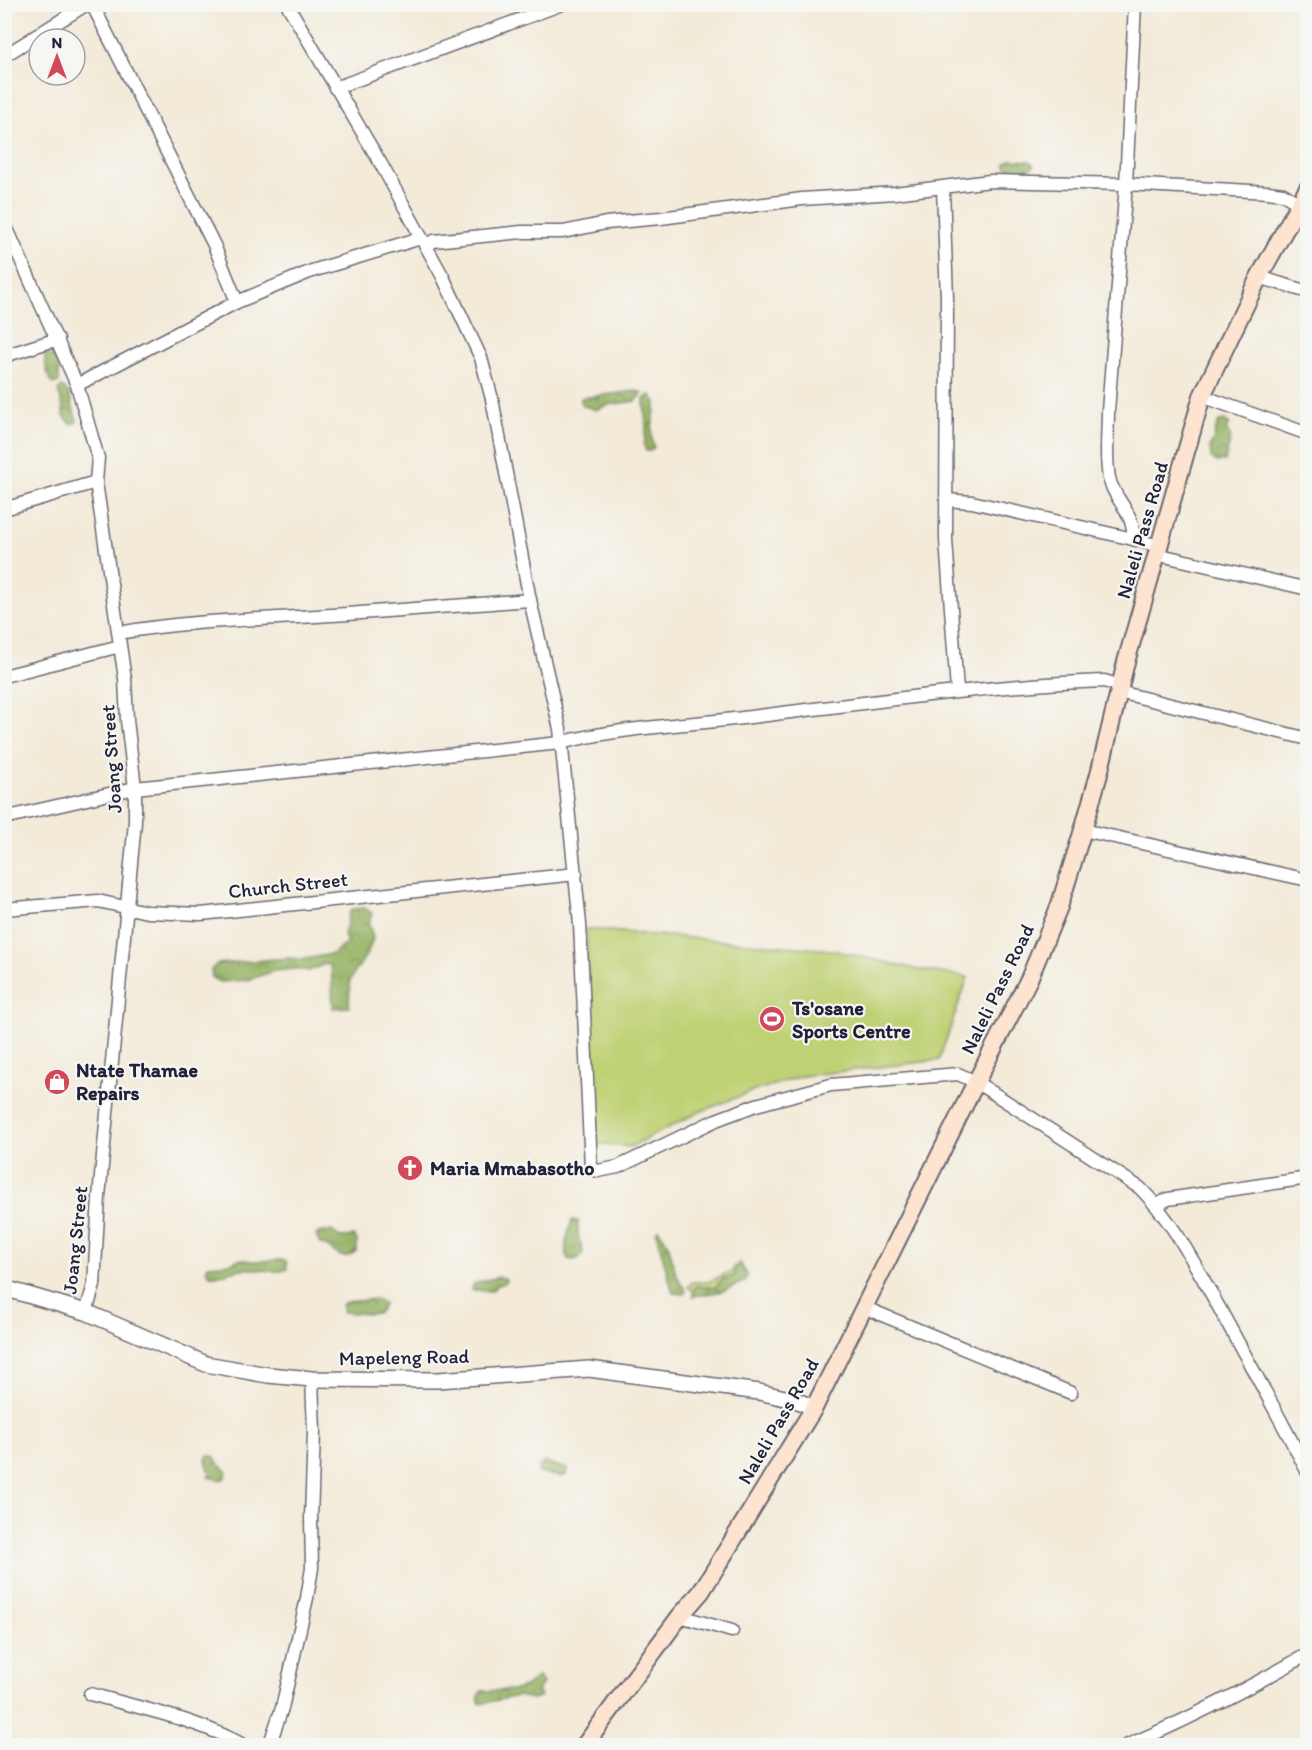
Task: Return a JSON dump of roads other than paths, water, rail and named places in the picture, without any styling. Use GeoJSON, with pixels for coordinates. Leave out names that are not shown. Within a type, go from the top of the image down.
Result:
{"type":"FeatureCollection","features":[{"type":"Feature","properties":{"kind":"main road","name":"Naleli Pass Road"},"geometry":{"type":"LineString","coordinates":[[584,1746],[680,1616],[701,1592],[814,1408],[1029,978],[1059,907],[1083,830],[1202,396],[1259,277],[1308,188]]}},
{"type":"Feature","properties":{"kind":"street"},"geometry":{"type":"LineString","coordinates":[[4,56],[87,4]]}},
{"type":"Feature","properties":{"kind":"street"},"geometry":{"type":"LineString","coordinates":[[92,4],[214,245],[237,302]]}},
{"type":"Feature","properties":{"kind":"street"},"geometry":{"type":"LineString","coordinates":[[287,4],[381,164],[443,277],[481,358],[501,442],[530,600],[560,729],[576,874],[591,1168],[598,1171],[618,1167],[716,1120],[756,1105],[831,1085],[958,1074],[976,1082],[1140,1188],[1157,1205],[1194,1263],[1274,1405],[1308,1473]]}},
{"type":"Feature","properties":{"kind":"street"},"geometry":{"type":"LineString","coordinates":[[335,88],[562,4]]}},
{"type":"Feature","properties":{"kind":"street"},"geometry":{"type":"LineString","coordinates":[[1133,539],[1134,526],[1109,480],[1108,447],[1109,401],[1126,184],[1135,4]]}},
{"type":"Feature","properties":{"kind":"street"},"geometry":{"type":"LineString","coordinates":[[77,385],[237,302],[312,272],[423,241],[522,232],[563,232],[606,223],[802,199],[895,193],[990,181],[1126,184],[1268,192],[1283,194],[1298,203]]}},
{"type":"Feature","properties":{"kind":"street"},"geometry":{"type":"LineString","coordinates":[[943,188],[947,299],[946,540],[957,691]]}},
{"type":"Feature","properties":{"kind":"street","name":"Joang Street"},"geometry":{"type":"LineString","coordinates":[[4,222],[77,385],[98,458],[96,482],[125,679],[135,788],[135,822],[99,1197],[94,1285],[86,1312]]}},
{"type":"Feature","properties":{"kind":"street"},"geometry":{"type":"LineString","coordinates":[[1259,277],[1308,292]]}},
{"type":"Feature","properties":{"kind":"street"},"geometry":{"type":"LineString","coordinates":[[4,356],[58,339]]}},
{"type":"Feature","properties":{"kind":"street"},"geometry":{"type":"LineString","coordinates":[[1202,396],[1308,434]]}},
{"type":"Feature","properties":{"kind":"street"},"geometry":{"type":"LineString","coordinates":[[4,509],[96,482]]}},
{"type":"Feature","properties":{"kind":"street"},"geometry":{"type":"LineString","coordinates":[[946,500],[972,502],[1133,539],[1158,550],[1308,589]]}},
{"type":"Feature","properties":{"kind":"street"},"geometry":{"type":"LineString","coordinates":[[119,633],[192,623],[530,600]]}},
{"type":"Feature","properties":{"kind":"street"},"geometry":{"type":"LineString","coordinates":[[4,676],[120,646]]}},
{"type":"Feature","properties":{"kind":"street"},"geometry":{"type":"LineString","coordinates":[[4,818],[135,788],[560,743],[600,732],[721,721],[957,691],[1104,681],[1120,689],[1308,739]]}},
{"type":"Feature","properties":{"kind":"street"},"geometry":{"type":"LineString","coordinates":[[1083,830],[1308,880]]}},
{"type":"Feature","properties":{"kind":"street","name":"Church Street"},"geometry":{"type":"LineString","coordinates":[[4,909],[98,901],[147,912],[201,914],[576,874]]}},
{"type":"Feature","properties":{"kind":"street"},"geometry":{"type":"LineString","coordinates":[[1157,1205],[1168,1200],[1308,1178]]}},
{"type":"Feature","properties":{"kind":"street","name":"Mapeleng Road"},"geometry":{"type":"LineString","coordinates":[[4,1288],[86,1312],[206,1364],[268,1375],[312,1379],[438,1380],[589,1370],[759,1392],[798,1401],[814,1408]]}},
{"type":"Feature","properties":{"kind":"street"},"geometry":{"type":"LineString","coordinates":[[863,1307],[1071,1393]]}},
{"type":"Feature","properties":{"kind":"street"},"geometry":{"type":"LineString","coordinates":[[269,1746],[282,1708],[308,1598],[312,1568],[314,1432],[312,1379]]}},
{"type":"Feature","properties":{"kind":"street"},"geometry":{"type":"LineString","coordinates":[[680,1616],[732,1631]]}},
{"type":"Feature","properties":{"kind":"street"},"geometry":{"type":"LineString","coordinates":[[1126,1746],[1160,1732],[1240,1692],[1308,1654]]}},
{"type":"Feature","properties":{"kind":"street"},"geometry":{"type":"LineString","coordinates":[[90,1694],[178,1717],[227,1736],[245,1746]]}},
{"type":"Feature","properties":{"kind":"place","name":"Ts'osane Sports Centre"},"geometry":{"type":"Point","coordinates":[772,1019]}},
{"type":"Feature","properties":{"kind":"place","name":"Ntate Thamae Repairs"},"geometry":{"type":"Point","coordinates":[57,1082]}},
{"type":"Feature","properties":{"kind":"place","name":"Maria Mmabasotho"},"geometry":{"type":"Point","coordinates":[410,1168]}}]}
